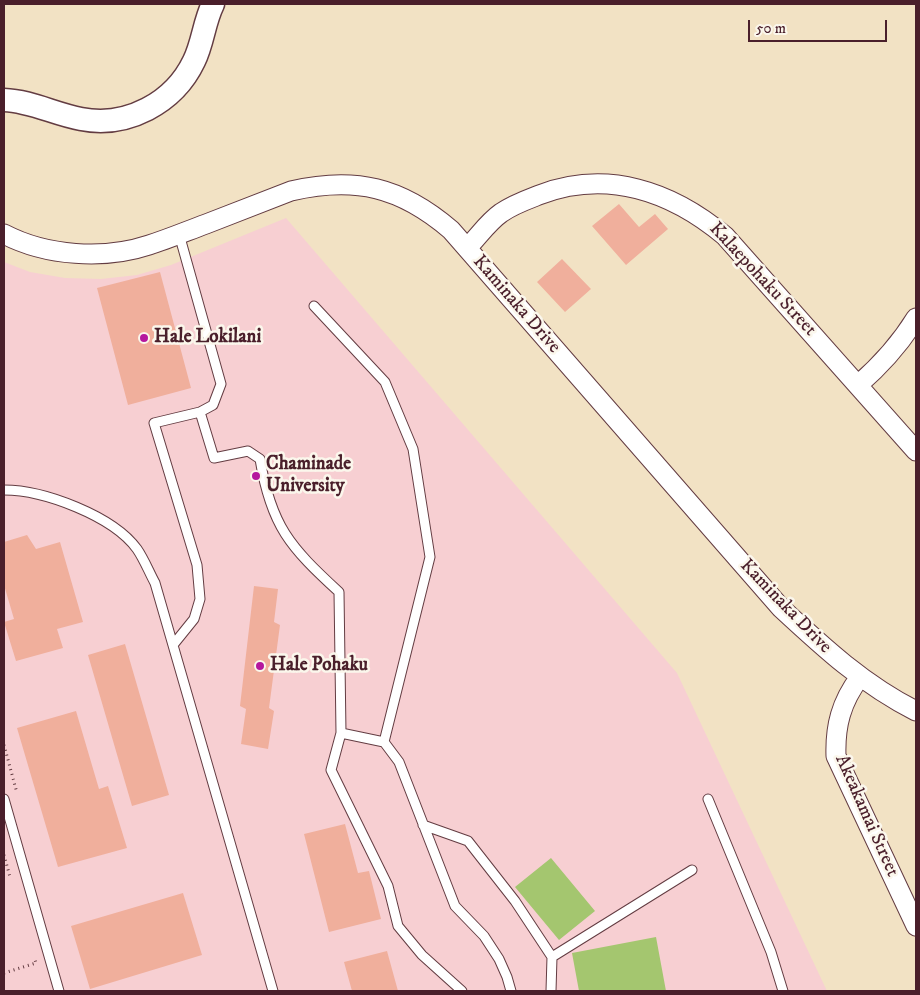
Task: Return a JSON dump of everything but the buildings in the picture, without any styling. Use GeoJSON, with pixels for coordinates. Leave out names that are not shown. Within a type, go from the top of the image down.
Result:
{"type":"FeatureCollection","features":[{"type":"Feature","properties":{"kind":"street"},"geometry":{"type":"LineString","coordinates":[[4,100],[35,105],[67,116],[97,121],[112,121],[141,112],[167,97],[187,74],[200,46],[213,4]]}},
{"type":"Feature","properties":{"kind":"street","name":"Kaminaka Drive"},"geometry":{"type":"LineString","coordinates":[[4,234],[36,246],[63,252],[92,254],[120,252],[147,246],[291,191],[315,185],[340,184],[388,191],[411,201],[432,214],[451,230],[781,608],[836,660],[916,711]]}},
{"type":"Feature","properties":{"kind":"street","name":"Kalaepohaku Street"},"geometry":{"type":"LineString","coordinates":[[466,248],[501,213],[525,200],[550,191],[576,185],[603,184],[630,187],[656,194],[689,209],[725,236],[916,451]]}},
{"type":"Feature","properties":{"kind":"street"},"geometry":{"type":"LineString","coordinates":[[858,385],[883,363],[905,337],[916,318]]}},
{"type":"Feature","properties":{"kind":"street","name":"Akeakamai Street"},"geometry":{"type":"LineString","coordinates":[[860,677],[845,700],[840,713],[836,727],[836,756],[916,926]]}},
{"type":"Feature","properties":{"kind":"lane"},"geometry":{"type":"LineString","coordinates":[[173,645],[194,619],[200,599],[197,564],[154,423],[200,412],[213,405],[221,384],[179,234]]}},
{"type":"Feature","properties":{"kind":"lane"},"geometry":{"type":"LineString","coordinates":[[314,306],[385,382],[413,449],[430,557],[384,742]]}},
{"type":"Feature","properties":{"kind":"lane"},"geometry":{"type":"LineString","coordinates":[[200,412],[214,458],[248,451],[260,459],[265,488],[281,531],[306,562],[339,592],[341,732],[331,770],[388,886],[398,926],[422,955],[462,991]]}},
{"type":"Feature","properties":{"kind":"lane"},"geometry":{"type":"LineString","coordinates":[[4,490],[17,490],[71,504],[106,520],[137,548],[155,583],[273,991]]}},
{"type":"Feature","properties":{"kind":"lane"},"geometry":{"type":"LineString","coordinates":[[341,732],[384,742],[399,762],[455,906],[489,944],[507,977],[511,991]]}},
{"type":"Feature","properties":{"kind":"lane"},"geometry":{"type":"LineString","coordinates":[[4,799],[59,991]]}},
{"type":"Feature","properties":{"kind":"lane"},"geometry":{"type":"LineString","coordinates":[[708,799],[771,952],[782,991]]}},
{"type":"Feature","properties":{"kind":"lane"},"geometry":{"type":"LineString","coordinates":[[423,824],[468,841],[515,901],[552,957],[551,991]]}},
{"type":"Feature","properties":{"kind":"lane"},"geometry":{"type":"LineString","coordinates":[[552,957],[692,870]]}},
{"type":"Feature","properties":{"kind":"path"},"geometry":{"type":"LineString","coordinates":[[4,855],[12,882]]}},
{"type":"Feature","properties":{"kind":"path"},"geometry":{"type":"LineString","coordinates":[[4,972],[36,963],[33,954]]}},
{"type":"Feature","properties":{"kind":"shaded area","name":"Chaminade University"},"geometry":{"type":"Polygon","coordinates":[[[286,218],[677,673],[827,991],[4,991],[4,262],[30,272],[65,278],[101,279],[137,275],[171,265],[286,218]]]}},
{"type":"Feature","properties":{"kind":"green space"},"geometry":{"type":"Polygon","coordinates":[[[551,858],[595,911],[559,940],[515,887],[551,858]]]}},
{"type":"Feature","properties":{"kind":"green space"},"geometry":{"type":"Polygon","coordinates":[[[656,937],[666,991],[579,991],[572,953],[656,937]]]}},
{"type":"Feature","properties":{"kind":"place","name":"Hale Lokilani"},"geometry":{"type":"Point","coordinates":[144,338]}},
{"type":"Feature","properties":{"kind":"place","name":"Chaminade University"},"geometry":{"type":"Point","coordinates":[256,476]}},
{"type":"Feature","properties":{"kind":"place","name":"Hale Pohaku"},"geometry":{"type":"Point","coordinates":[260,666]}}]}
